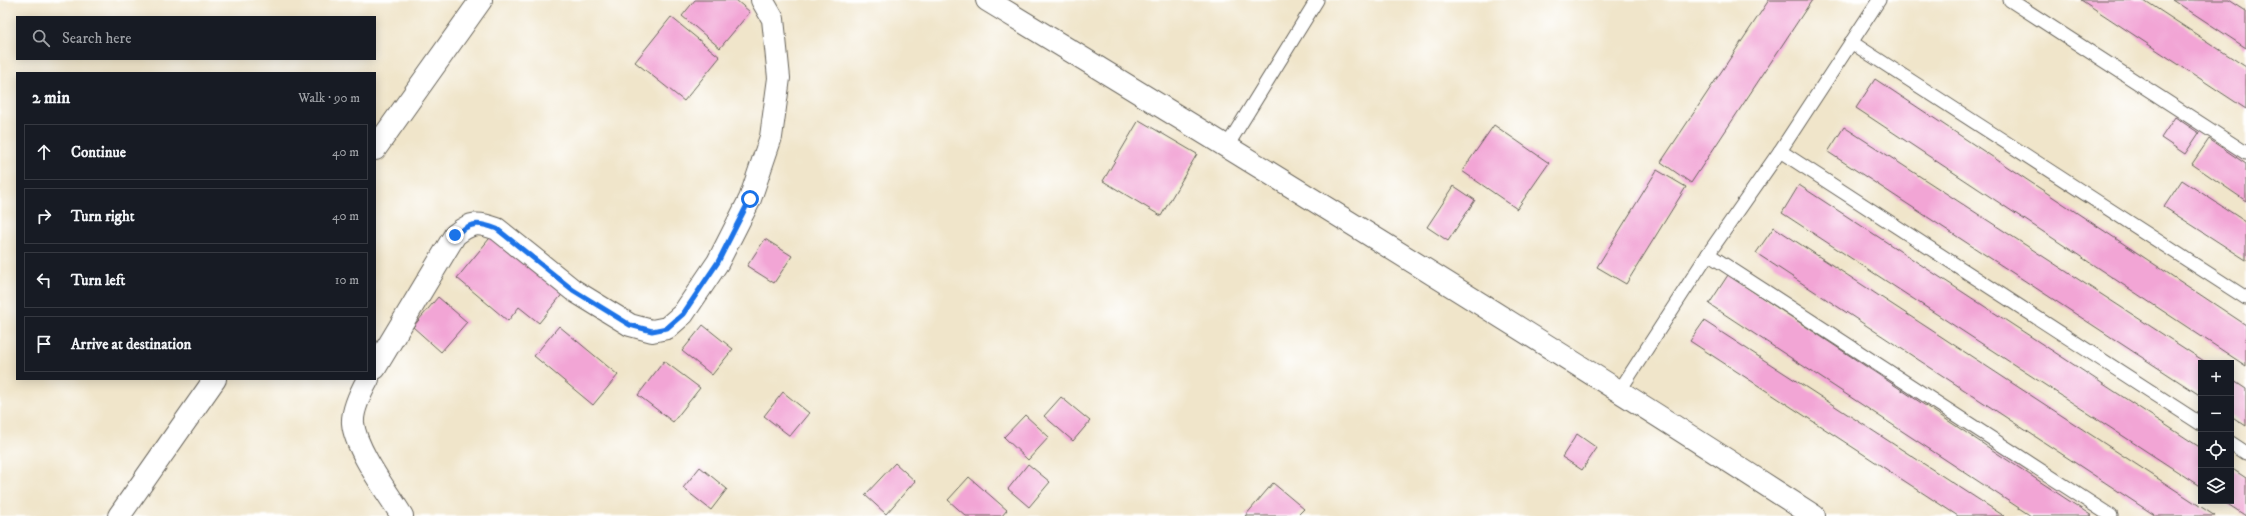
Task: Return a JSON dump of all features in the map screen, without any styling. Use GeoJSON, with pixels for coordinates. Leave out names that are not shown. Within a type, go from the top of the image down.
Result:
{"type":"FeatureCollection","features":[{"type":"Feature","properties":{"kind":"street"},"geometry":{"type":"LineString","coordinates":[[376,148],[481,0]]}},
{"type":"Feature","properties":{"kind":"street"},"geometry":{"type":"LineString","coordinates":[[376,366],[455,235],[466,225],[483,224],[497,229],[573,290],[630,325],[652,331],[667,328],[683,314],[718,262],[750,199],[771,137],[779,78],[773,19],[762,0]]}},
{"type":"Feature","properties":{"kind":"street"},"geometry":{"type":"LineString","coordinates":[[987,0],[1227,146],[1620,390],[1814,516]]}},
{"type":"Feature","properties":{"kind":"street"},"geometry":{"type":"LineString","coordinates":[[119,516],[214,380]]}},
{"type":"Feature","properties":{"kind":"street"},"geometry":{"type":"LineString","coordinates":[[367,380],[360,393],[353,422],[364,456],[402,516]]}},
{"type":"Feature","properties":{"kind":"lane"},"geometry":{"type":"LineString","coordinates":[[1227,146],[1317,0]]}},
{"type":"Feature","properties":{"kind":"lane"},"geometry":{"type":"LineString","coordinates":[[1620,390],[1708,254],[1780,151],[1879,0]]}},
{"type":"Feature","properties":{"kind":"lane"},"geometry":{"type":"LineString","coordinates":[[2010,0],[2246,153]]}},
{"type":"Feature","properties":{"kind":"lane"},"geometry":{"type":"LineString","coordinates":[[1851,42],[2246,298]]}},
{"type":"Feature","properties":{"kind":"lane"},"geometry":{"type":"LineString","coordinates":[[1780,151],[2198,422]]}},
{"type":"Feature","properties":{"kind":"lane"},"geometry":{"type":"LineString","coordinates":[[1708,254],[2111,516]]}},
{"type":"Feature","properties":{"kind":"lane"},"geometry":{"type":"LineString","coordinates":[[2234,445],[2246,453]]}},
{"type":"Feature","properties":{"kind":"building"},"geometry":{"type":"Polygon","coordinates":[[[695,0],[736,0],[750,12],[720,48],[682,16],[695,0]]]}},
{"type":"Feature","properties":{"kind":"building"},"geometry":{"type":"Polygon","coordinates":[[[1769,0],[1812,0],[1691,183],[1661,162],[1769,0]]]}},
{"type":"Feature","properties":{"kind":"building"},"geometry":{"type":"Polygon","coordinates":[[[2081,0],[2144,0],[2246,67],[2246,109],[2081,0]]]}},
{"type":"Feature","properties":{"kind":"building"},"geometry":{"type":"Polygon","coordinates":[[[2173,0],[2229,0],[2246,11],[2246,48],[2173,0]]]}},
{"type":"Feature","properties":{"kind":"building"},"geometry":{"type":"Polygon","coordinates":[[[671,17],[720,57],[684,101],[635,62],[671,17]]]}},
{"type":"Feature","properties":{"kind":"building"},"geometry":{"type":"Polygon","coordinates":[[[1875,79],[2246,325],[2246,366],[1856,108],[1875,79]]]}},
{"type":"Feature","properties":{"kind":"building"},"geometry":{"type":"Polygon","coordinates":[[[2175,117],[2199,133],[2185,154],[2161,138],[2175,117]]]}},
{"type":"Feature","properties":{"kind":"building"},"geometry":{"type":"Polygon","coordinates":[[[1139,120],[1197,154],[1161,216],[1103,181],[1139,120]]]}},
{"type":"Feature","properties":{"kind":"building"},"geometry":{"type":"Polygon","coordinates":[[[1494,125],[1549,163],[1517,209],[1462,171],[1494,125]]]}},
{"type":"Feature","properties":{"kind":"building"},"geometry":{"type":"Polygon","coordinates":[[[1844,127],[2202,360],[2198,360],[2198,394],[1828,152],[1844,127]]]}},
{"type":"Feature","properties":{"kind":"building"},"geometry":{"type":"Polygon","coordinates":[[[2209,139],[2246,164],[2246,201],[2192,164],[2209,139]]]}},
{"type":"Feature","properties":{"kind":"building"},"geometry":{"type":"Polygon","coordinates":[[[1657,170],[1686,187],[1626,284],[1597,267],[1657,170]]]}},
{"type":"Feature","properties":{"kind":"building"},"geometry":{"type":"Polygon","coordinates":[[[2182,180],[2246,222],[2246,260],[2164,207],[2182,180]]]}},
{"type":"Feature","properties":{"kind":"building"},"geometry":{"type":"Polygon","coordinates":[[[1799,185],[2198,446],[2198,485],[1782,213],[1799,185]]]}},
{"type":"Feature","properties":{"kind":"building"},"geometry":{"type":"Polygon","coordinates":[[[1454,186],[1475,200],[1448,241],[1427,227],[1454,186]]]}},
{"type":"Feature","properties":{"kind":"building"},"geometry":{"type":"Polygon","coordinates":[[[1774,227],[2215,516],[2156,516],[1756,253],[1774,227]]]}},
{"type":"Feature","properties":{"kind":"building"},"geometry":{"type":"Polygon","coordinates":[[[494,233],[564,292],[539,323],[519,307],[508,321],[457,278],[494,233]]]}},
{"type":"Feature","properties":{"kind":"building"},"geometry":{"type":"Polygon","coordinates":[[[765,239],[792,256],[774,283],[747,266],[765,239]]]}},
{"type":"Feature","properties":{"kind":"building"},"geometry":{"type":"Polygon","coordinates":[[[1728,275],[2092,516],[2031,516],[1709,304],[1728,275]]]}},
{"type":"Feature","properties":{"kind":"building"},"geometry":{"type":"Polygon","coordinates":[[[438,297],[467,322],[441,352],[413,327],[438,297]]]}},
{"type":"Feature","properties":{"kind":"building"},"geometry":{"type":"Polygon","coordinates":[[[1704,321],[2004,516],[1958,516],[1690,341],[1704,321]]]}},
{"type":"Feature","properties":{"kind":"building"},"geometry":{"type":"Polygon","coordinates":[[[703,325],[733,349],[712,375],[682,351],[703,325]]]}},
{"type":"Feature","properties":{"kind":"building"},"geometry":{"type":"Polygon","coordinates":[[[559,326],[618,375],[593,405],[534,356],[559,326]]]}},
{"type":"Feature","properties":{"kind":"building"},"geometry":{"type":"Polygon","coordinates":[[[664,361],[700,388],[673,422],[638,395],[664,361]]]}},
{"type":"Feature","properties":{"kind":"building"},"geometry":{"type":"Polygon","coordinates":[[[2234,381],[2246,389],[2246,426],[2234,418],[2234,381]]]}},
{"type":"Feature","properties":{"kind":"building"},"geometry":{"type":"Polygon","coordinates":[[[783,392],[809,413],[790,436],[764,416],[783,392]]]}},
{"type":"Feature","properties":{"kind":"building"},"geometry":{"type":"Polygon","coordinates":[[[1061,397],[1090,421],[1073,441],[1044,416],[1061,397]]]}},
{"type":"Feature","properties":{"kind":"building"},"geometry":{"type":"Polygon","coordinates":[[[1025,415],[1049,437],[1028,460],[1004,437],[1025,415]]]}},
{"type":"Feature","properties":{"kind":"building"},"geometry":{"type":"Polygon","coordinates":[[[1577,434],[1597,448],[1582,470],[1562,457],[1577,434]]]}},
{"type":"Feature","properties":{"kind":"building"},"geometry":{"type":"Polygon","coordinates":[[[895,463],[915,481],[886,514],[865,495],[895,463]]]}},
{"type":"Feature","properties":{"kind":"building"},"geometry":{"type":"Polygon","coordinates":[[[1028,464],[1050,482],[1029,507],[1008,489],[1028,464]]]}},
{"type":"Feature","properties":{"kind":"building"},"geometry":{"type":"Polygon","coordinates":[[[700,467],[727,489],[711,510],[683,488],[700,467]]]}},
{"type":"Feature","properties":{"kind":"building"},"geometry":{"type":"Polygon","coordinates":[[[2234,470],[2246,478],[2246,516],[2228,504],[2234,504],[2234,470]]]}},
{"type":"Feature","properties":{"kind":"building"},"geometry":{"type":"Polygon","coordinates":[[[969,477],[1007,510],[1002,516],[966,516],[948,500],[969,477]]]}},
{"type":"Feature","properties":{"kind":"building"},"geometry":{"type":"Polygon","coordinates":[[[1273,483],[1304,509],[1297,516],[1245,516],[1273,483]]]}},
{"type":"Feature","properties":{"kind":"route"},"geometry":{"type":"LineString","coordinates":[[455,235],[466,225],[483,224],[497,229],[573,290],[630,325],[652,331],[667,328],[683,314],[718,262],[750,199]]}}]}
